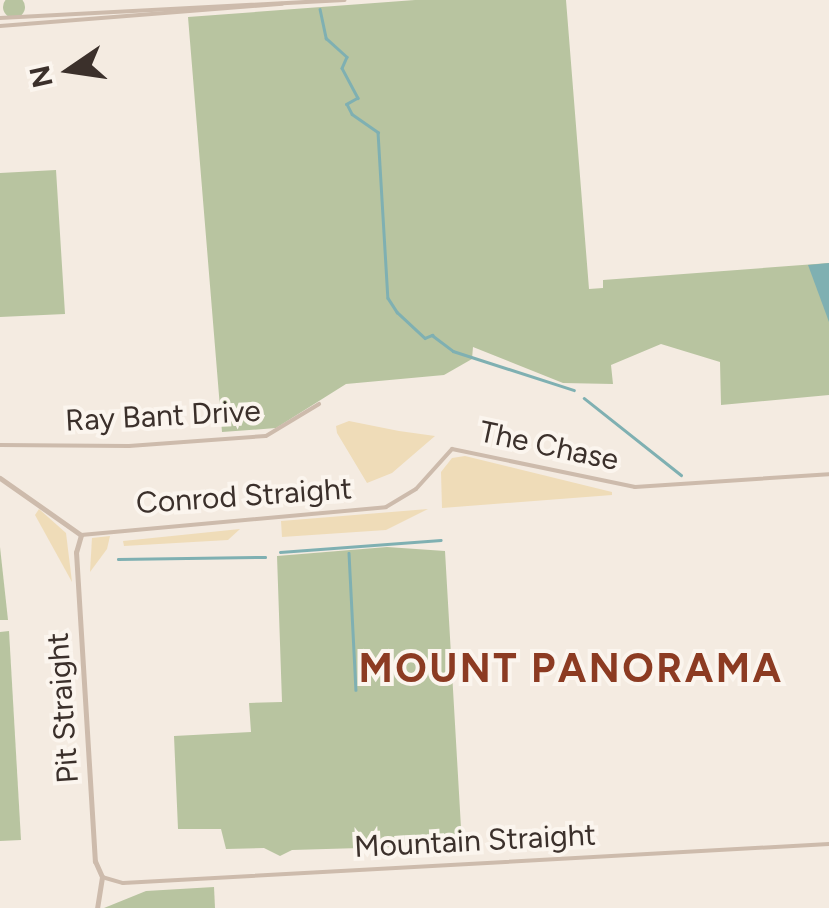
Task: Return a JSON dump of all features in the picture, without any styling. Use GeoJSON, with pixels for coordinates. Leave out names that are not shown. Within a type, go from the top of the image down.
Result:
{"type":"FeatureCollection","features":[{"type":"Feature","properties":{"kind":"street"},"geometry":{"type":"LineString","coordinates":[[159,0],[160,15]]}},
{"type":"Feature","properties":{"kind":"street"},"geometry":{"type":"LineString","coordinates":[[0,26],[345,0]]}},
{"type":"Feature","properties":{"kind":"street"},"geometry":{"type":"LineString","coordinates":[[0,18],[159,7],[196,9]]}},
{"type":"Feature","properties":{"kind":"street","name":"Ray Bant Drive"},"geometry":{"type":"LineString","coordinates":[[0,446],[129,446],[266,436],[319,404]]}},
{"type":"Feature","properties":{"kind":"street","name":"The Chase"},"geometry":{"type":"LineString","coordinates":[[383,508],[411,494],[452,449],[628,486],[829,474]]}},
{"type":"Feature","properties":{"kind":"street"},"geometry":{"type":"LineString","coordinates":[[0,478],[81,535]]}},
{"type":"Feature","properties":{"kind":"street","name":"Conrod Straight"},"geometry":{"type":"LineString","coordinates":[[81,535],[108,528],[383,508]]}},
{"type":"Feature","properties":{"kind":"street","name":"Pit Straight"},"geometry":{"type":"LineString","coordinates":[[81,535],[76,552],[95,861],[102,877]]}},
{"type":"Feature","properties":{"kind":"street","name":"Mountain Straight"},"geometry":{"type":"LineString","coordinates":[[102,877],[123,883],[829,844]]}},
{"type":"Feature","properties":{"kind":"street"},"geometry":{"type":"LineString","coordinates":[[98,908],[102,877]]}},
{"type":"Feature","properties":{"kind":"green space"},"geometry":{"type":"Polygon","coordinates":[[[14,-4],[22,-1],[22,15],[14,18],[6,15],[3,7],[6,-1],[14,-4]]]}},
{"type":"Feature","properties":{"kind":"green space"},"geometry":{"type":"Polygon","coordinates":[[[415,0],[566,0],[589,289],[603,288],[603,280],[829,263],[829,395],[721,405],[720,362],[661,344],[611,365],[613,384],[563,383],[473,347],[472,359],[444,375],[346,384],[276,428],[222,432],[188,17],[415,0]]]}},
{"type":"Feature","properties":{"kind":"green space"},"geometry":{"type":"Polygon","coordinates":[[[56,170],[65,314],[0,317],[0,173],[56,170]]]}},
{"type":"Feature","properties":{"kind":"green space"},"geometry":{"type":"Polygon","coordinates":[[[0,547],[8,620],[0,620],[0,547]]]}},
{"type":"Feature","properties":{"kind":"green space"},"geometry":{"type":"Polygon","coordinates":[[[387,547],[445,551],[462,845],[292,850],[280,856],[264,848],[226,849],[221,829],[178,829],[174,736],[251,732],[249,703],[282,702],[277,556],[387,547]]]}},
{"type":"Feature","properties":{"kind":"green space"},"geometry":{"type":"Polygon","coordinates":[[[9,631],[21,840],[0,841],[0,632],[9,631]]]}},
{"type":"Feature","properties":{"kind":"green space"},"geometry":{"type":"Polygon","coordinates":[[[214,887],[215,908],[104,908],[146,891],[214,887]]]}},
{"type":"Feature","properties":{"kind":"sand"},"geometry":{"type":"Polygon","coordinates":[[[349,421],[435,436],[392,473],[367,483],[337,433],[336,426],[349,421]]]}},
{"type":"Feature","properties":{"kind":"sand"},"geometry":{"type":"Polygon","coordinates":[[[465,456],[612,495],[442,508],[441,472],[452,458],[465,456]]]}},
{"type":"Feature","properties":{"kind":"sand"},"geometry":{"type":"Polygon","coordinates":[[[39,509],[66,533],[72,582],[35,515],[39,509]]]}},
{"type":"Feature","properties":{"kind":"sand"},"geometry":{"type":"Polygon","coordinates":[[[428,509],[386,530],[282,537],[281,521],[428,509]]]}},
{"type":"Feature","properties":{"kind":"sand"},"geometry":{"type":"Polygon","coordinates":[[[240,529],[228,540],[124,546],[123,541],[240,529]]]}},
{"type":"Feature","properties":{"kind":"sand"},"geometry":{"type":"Polygon","coordinates":[[[110,536],[107,549],[90,572],[92,538],[110,536]]]}},
{"type":"Feature","properties":{"kind":"water"},"geometry":{"type":"Polygon","coordinates":[[[829,263],[829,322],[808,265],[829,263]]]}},
{"type":"Feature","properties":{"kind":"waterway"},"geometry":{"type":"LineString","coordinates":[[320,9],[326,38],[347,57],[342,68],[358,98],[347,104],[352,114],[378,132],[388,298],[397,312],[425,338],[432,335],[453,351],[574,390]]}},
{"type":"Feature","properties":{"kind":"waterway"},"geometry":{"type":"LineString","coordinates":[[584,398],[681,475]]}},
{"type":"Feature","properties":{"kind":"waterway"},"geometry":{"type":"LineString","coordinates":[[280,552],[441,540]]}},
{"type":"Feature","properties":{"kind":"waterway"},"geometry":{"type":"LineString","coordinates":[[349,553],[356,690]]}},
{"type":"Feature","properties":{"kind":"waterway"},"geometry":{"type":"LineString","coordinates":[[118,559],[265,557]]}},
{"type":"Feature","properties":{"kind":"district","name":"MOUNT PANORAMA"},"geometry":{"type":"Point","coordinates":[571,668]}}]}
